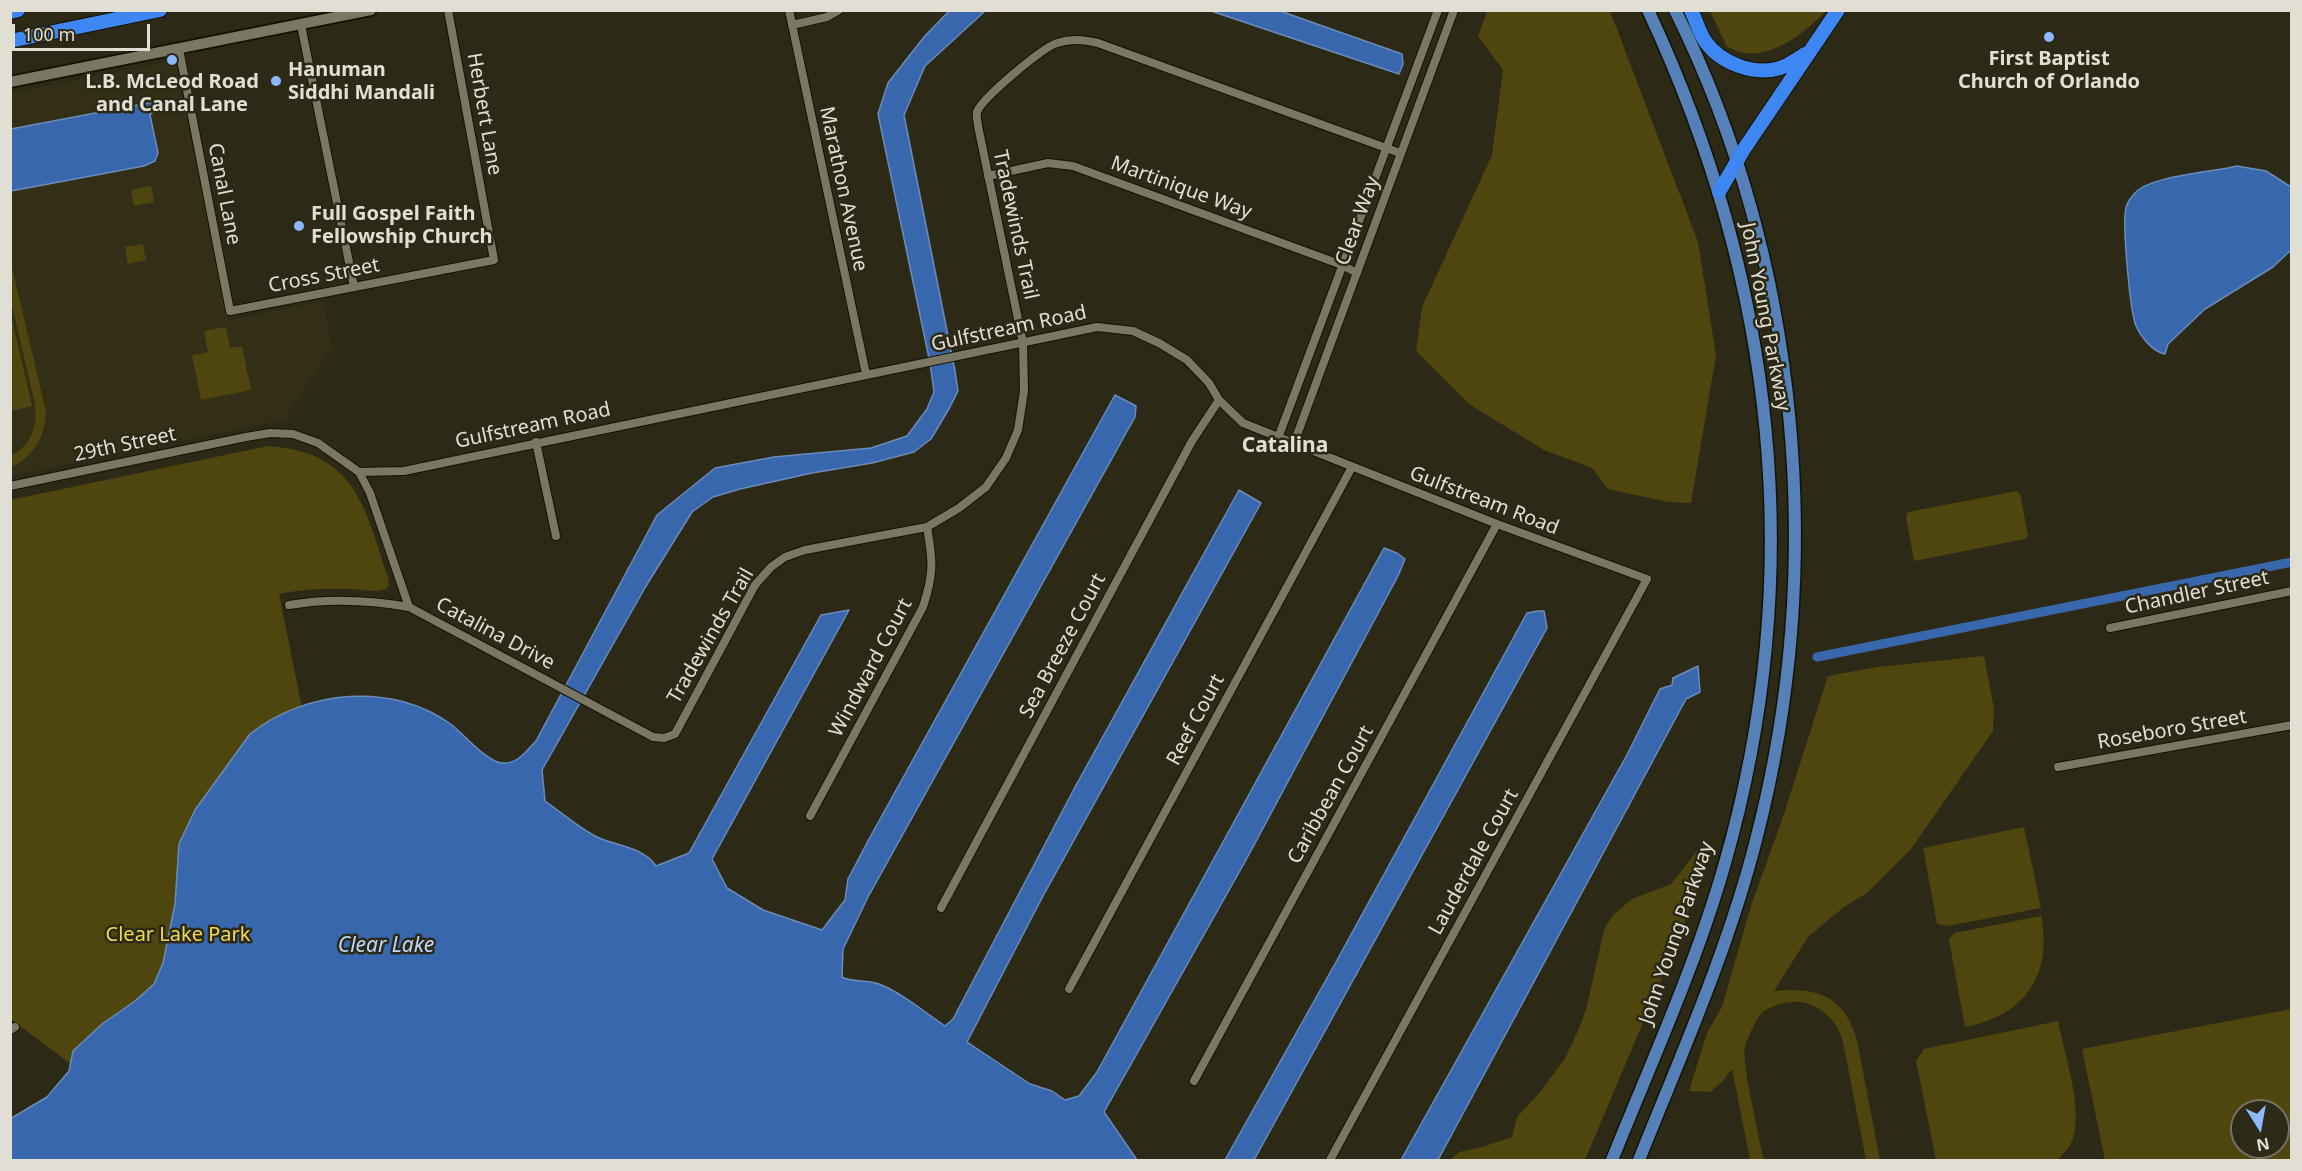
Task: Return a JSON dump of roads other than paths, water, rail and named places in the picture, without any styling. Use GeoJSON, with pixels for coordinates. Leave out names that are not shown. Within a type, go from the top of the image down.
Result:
{"type":"FeatureCollection","features":[{"type":"Feature","properties":{"kind":"highway"},"geometry":{"type":"LineString","coordinates":[[10,12],[18,10]]}},
{"type":"Feature","properties":{"kind":"highway"},"geometry":{"type":"LineString","coordinates":[[10,41],[160,10]]}},
{"type":"Feature","properties":{"kind":"highway"},"geometry":{"type":"LineString","coordinates":[[1691,10],[1706,42],[1723,58],[1741,66],[1764,70],[1781,68],[1809,52]]}},
{"type":"Feature","properties":{"kind":"highway"},"geometry":{"type":"LineString","coordinates":[[1719,192],[1744,149],[1838,10]]}},
{"type":"Feature","properties":{"kind":"main road","name":"John Young Parkway"},"geometry":{"type":"LineString","coordinates":[[1612,1161],[1685,978],[1725,864],[1752,744],[1766,647],[1770,544],[1766,426],[1755,346],[1740,269],[1719,192],[1688,102],[1648,10]]}},
{"type":"Feature","properties":{"kind":"main road","name":"John Young Parkway"},"geometry":{"type":"LineString","coordinates":[[1638,1161],[1721,953],[1747,874],[1775,758],[1790,649],[1794,579],[1794,480],[1787,399],[1766,273],[1737,164],[1702,71],[1675,10]]}},
{"type":"Feature","properties":{"kind":"street"},"geometry":{"type":"LineString","coordinates":[[10,82],[371,10]]}},
{"type":"Feature","properties":{"kind":"street","name":"Herbert Lane"},"geometry":{"type":"LineString","coordinates":[[448,10],[494,260]]}},
{"type":"Feature","properties":{"kind":"street","name":"Marathon Avenue"},"geometry":{"type":"LineString","coordinates":[[789,10],[866,374]]}},
{"type":"Feature","properties":{"kind":"street"},"geometry":{"type":"LineString","coordinates":[[792,25],[827,17],[839,10]]}},
{"type":"Feature","properties":{"kind":"street","name":"Clear Way"},"geometry":{"type":"LineString","coordinates":[[1278,438],[1438,10]]}},
{"type":"Feature","properties":{"kind":"street","name":"Clear Way"},"geometry":{"type":"LineString","coordinates":[[1294,443],[1454,10]]}},
{"type":"Feature","properties":{"kind":"street"},"geometry":{"type":"LineString","coordinates":[[301,25],[354,287]]}},
{"type":"Feature","properties":{"kind":"street","name":"Tradewinds Trail"},"geometry":{"type":"LineString","coordinates":[[675,734],[755,585],[771,567],[785,557],[805,550],[927,528],[959,508],[986,487],[1005,458],[1018,430],[1024,391],[1023,343],[977,112],[987,99],[1041,51],[1057,43],[1078,39],[1098,43],[1400,153]]}},
{"type":"Feature","properties":{"kind":"street","name":"Canal Lane"},"geometry":{"type":"LineString","coordinates":[[179,49],[230,311]]}},
{"type":"Feature","properties":{"kind":"street","name":"Martinique Way"},"geometry":{"type":"LineString","coordinates":[[988,176],[1048,163],[1073,166],[1342,265],[1357,273]]}},
{"type":"Feature","properties":{"kind":"street","name":"Cross Street"},"geometry":{"type":"LineString","coordinates":[[230,311],[494,260]]}},
{"type":"Feature","properties":{"kind":"street","name":"Gulfstream Road"},"geometry":{"type":"LineString","coordinates":[[360,471],[404,471],[1097,327],[1133,331],[1187,360],[1209,383],[1219,400],[1243,423],[1497,524],[1647,579]]}},
{"type":"Feature","properties":{"kind":"street","name":"Sea Breeze Court"},"geometry":{"type":"LineString","coordinates":[[941,908],[1186,451],[1219,400]]}},
{"type":"Feature","properties":{"kind":"street","name":"29th Street"},"geometry":{"type":"LineString","coordinates":[[10,486],[270,433],[293,434],[318,443],[360,471]]}},
{"type":"Feature","properties":{"kind":"street"},"geometry":{"type":"LineString","coordinates":[[536,442],[556,536]]}},
{"type":"Feature","properties":{"kind":"street","name":"Reef Court"},"geometry":{"type":"LineString","coordinates":[[1069,989],[1352,467]]}},
{"type":"Feature","properties":{"kind":"street"},"geometry":{"type":"LineString","coordinates":[[360,471],[370,493],[409,607]]}},
{"type":"Feature","properties":{"kind":"street","name":"Caribbean Court"},"geometry":{"type":"LineString","coordinates":[[1194,1081],[1497,524]]}},
{"type":"Feature","properties":{"kind":"street","name":"Windward Court"},"geometry":{"type":"LineString","coordinates":[[810,816],[924,607],[931,583],[933,563],[927,528]]}},
{"type":"Feature","properties":{"kind":"street","name":"Lauderdale Court"},"geometry":{"type":"LineString","coordinates":[[1330,1161],[1647,579]]}},
{"type":"Feature","properties":{"kind":"street","name":"Chandler Street"},"geometry":{"type":"LineString","coordinates":[[2110,628],[2292,591]]}},
{"type":"Feature","properties":{"kind":"street","name":"Catalina Drive"},"geometry":{"type":"LineString","coordinates":[[288,605],[330,600],[373,601],[409,607],[653,737],[664,738],[675,734]]}},
{"type":"Feature","properties":{"kind":"street","name":"Roseboro Street"},"geometry":{"type":"LineString","coordinates":[[2058,766],[2292,726]]}},
{"type":"Feature","properties":{"kind":"water","name":"Clear Lake"},"geometry":{"type":"Polygon","coordinates":[[[949,11],[985,11],[925,66],[904,115],[955,371],[958,391],[950,407],[931,439],[914,452],[872,463],[740,489],[713,497],[692,512],[646,586],[542,770],[545,801],[590,833],[637,851],[656,866],[689,853],[821,615],[849,610],[712,859],[727,888],[763,910],[822,930],[845,900],[848,879],[869,839],[1115,395],[1136,406],[1135,417],[868,897],[843,949],[842,977],[887,987],[945,1026],[953,1019],[1074,789],[1239,490],[1261,503],[1043,896],[967,1042],[1030,1084],[1052,1091],[1065,1100],[1079,1096],[1097,1072],[1384,548],[1397,553],[1405,559],[1398,576],[1246,860],[1104,1112],[1137,1160],[11,1160],[10,1119],[47,1097],[69,1071],[73,1051],[102,1024],[135,1001],[154,984],[163,963],[175,904],[179,844],[195,810],[250,734],[272,719],[296,708],[323,700],[349,696],[377,697],[403,702],[429,711],[452,725],[490,758],[503,763],[513,761],[536,741],[657,515],[715,468],[774,457],[871,448],[907,436],[927,409],[934,392],[930,363],[878,114],[888,83],[924,37],[949,11]]]}},
{"type":"Feature","properties":{"kind":"water"},"geometry":{"type":"Polygon","coordinates":[[[1211,11],[1280,11],[1402,54],[1403,64],[1399,74],[1211,11]]]}},
{"type":"Feature","properties":{"kind":"water"},"geometry":{"type":"Polygon","coordinates":[[[153,102],[154,110],[150,115],[158,153],[155,161],[144,166],[11,191],[11,129],[153,102]]]}},
{"type":"Feature","properties":{"kind":"water"},"geometry":{"type":"Polygon","coordinates":[[[2237,166],[2266,171],[2291,187],[2291,250],[2273,267],[2205,309],[2168,344],[2165,354],[2161,353],[2144,339],[2136,326],[2129,286],[2126,248],[2127,204],[2136,192],[2155,182],[2237,166]]]}},
{"type":"Feature","properties":{"kind":"water"},"geometry":{"type":"Polygon","coordinates":[[[1544,611],[1547,628],[1254,1160],[1225,1160],[1527,613],[1544,611]]]}},
{"type":"Feature","properties":{"kind":"water"},"geometry":{"type":"Polygon","coordinates":[[[1698,666],[1700,692],[1686,699],[1438,1160],[1401,1160],[1628,753],[1660,689],[1672,685],[1673,678],[1698,666]]]}},
{"type":"Feature","properties":{"kind":"waterway"},"geometry":{"type":"LineString","coordinates":[[1817,657],[2292,562]]}},
{"type":"Feature","properties":{"kind":"place","name":"First Baptist Church of Orlando"},"geometry":{"type":"Point","coordinates":[2049,37]}},
{"type":"Feature","properties":{"kind":"place","name":"L.B. McLeod Road and Canal Lane"},"geometry":{"type":"Point","coordinates":[172,60]}},
{"type":"Feature","properties":{"kind":"place","name":"Hanuman Siddhi Mandali"},"geometry":{"type":"Point","coordinates":[276,81]}},
{"type":"Feature","properties":{"kind":"place","name":"Full Gospel Faith Fellowship Church"},"geometry":{"type":"Point","coordinates":[299,226]}},
{"type":"Feature","properties":{"kind":"district","name":"Catalina"},"geometry":{"type":"Point","coordinates":[1285,446]}},
{"type":"Feature","properties":{"kind":"park label","name":"Clear Lake Park"},"geometry":{"type":"Point","coordinates":[178,935]}}]}
